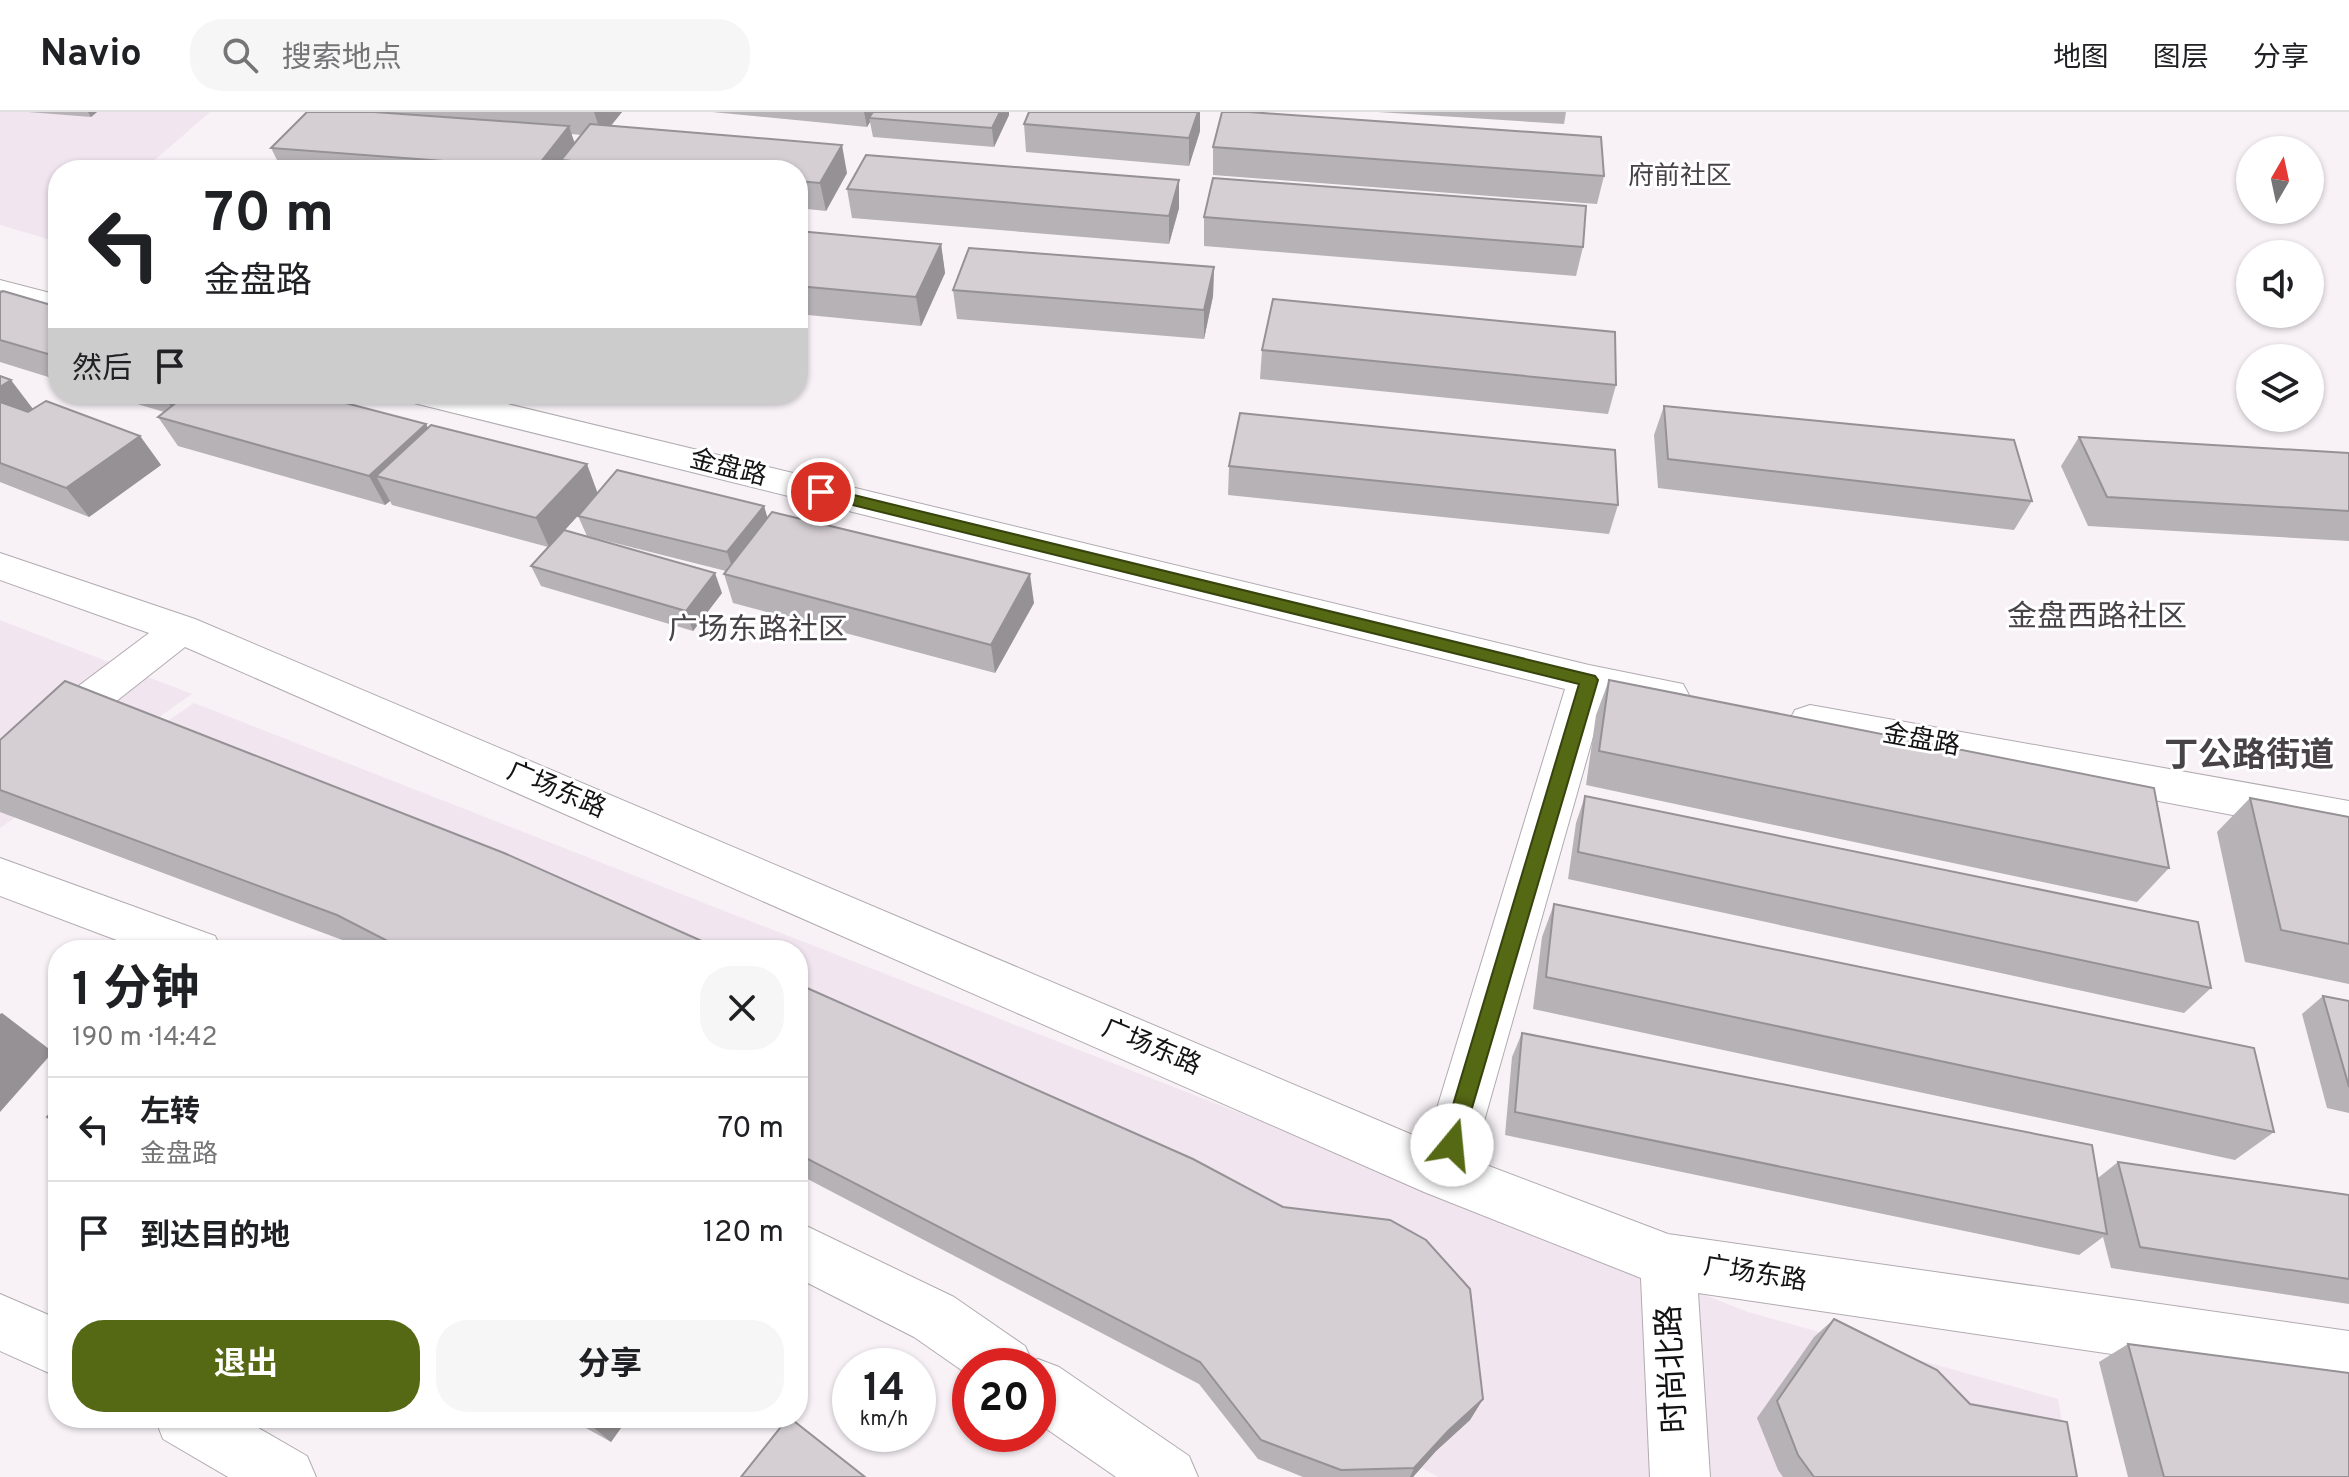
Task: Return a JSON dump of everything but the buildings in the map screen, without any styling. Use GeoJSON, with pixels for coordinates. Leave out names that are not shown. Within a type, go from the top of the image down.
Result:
{"type":"FeatureCollection","features":[{"type":"Feature","properties":{"kind":"street"},"geometry":{"type":"LineString","coordinates":[[0,290],[48,302]]}},
{"type":"Feature","properties":{"kind":"street","name":"金盘路"},"geometry":{"type":"LineString","coordinates":[[463,404],[1589,680],[1698,700]]}},
{"type":"Feature","properties":{"kind":"street","name":"广场东路"},"geometry":{"type":"LineString","coordinates":[[0,566],[181,629],[1443,1174],[1668,1261],[2349,1360]]}},
{"type":"Feature","properties":{"kind":"street"},"geometry":{"type":"LineString","coordinates":[[0,769],[181,629]]}},
{"type":"Feature","properties":{"kind":"street"},"geometry":{"type":"LineString","coordinates":[[1443,1174],[1589,680]]}},
{"type":"Feature","properties":{"kind":"street","name":"金盘路"},"geometry":{"type":"LineString","coordinates":[[1775,714],[2349,819]]}},
{"type":"Feature","properties":{"kind":"street"},"geometry":{"type":"LineString","coordinates":[[0,877],[171,940]]}},
{"type":"Feature","properties":{"kind":"street"},"geometry":{"type":"LineString","coordinates":[[808,1254],[934,1317],[979,1348]]}},
{"type":"Feature","properties":{"kind":"street","name":"时尚北路"},"geometry":{"type":"LineString","coordinates":[[1668,1261],[1680,1477]]}},
{"type":"Feature","properties":{"kind":"street"},"geometry":{"type":"LineString","coordinates":[[0,1322],[48,1344]]}},
{"type":"Feature","properties":{"kind":"street"},"geometry":{"type":"LineString","coordinates":[[1056,1400],[1168,1477]]}},
{"type":"Feature","properties":{"kind":"street"},"geometry":{"type":"LineString","coordinates":[[201,1428],[286,1477]]}},
{"type":"Feature","properties":{"kind":"shaded area"},"geometry":{"type":"Polygon","coordinates":[[[0,112],[210,112],[155,160],[48,160],[48,239],[0,225],[0,112]]]}},
{"type":"Feature","properties":{"kind":"shaded area"},"geometry":{"type":"Polygon","coordinates":[[[0,620],[192,694],[0,828],[0,620]]]}},
{"type":"Feature","properties":{"kind":"shaded area"},"geometry":{"type":"Polygon","coordinates":[[[194,703],[799,940],[478,940],[131,746],[194,703]]]}},
{"type":"Feature","properties":{"kind":"shaded area"},"geometry":{"type":"Polygon","coordinates":[[[808,944],[1748,1312],[2058,1399],[2072,1477],[1438,1477],[808,1125],[808,944]]]}},
{"type":"Feature","properties":{"kind":"district","name":"府前社区"},"geometry":{"type":"Point","coordinates":[1680,177]}},
{"type":"Feature","properties":{"kind":"district","name":"金盘西路社区"},"geometry":{"type":"Point","coordinates":[2097,618]}},
{"type":"Feature","properties":{"kind":"district","name":"广场东路社区"},"geometry":{"type":"Point","coordinates":[758,631]}},
{"type":"Feature","properties":{"kind":"district","name":"丁公路街道"},"geometry":{"type":"Point","coordinates":[2249,757]}},
{"type":"Feature","properties":{"kind":"route"},"geometry":{"type":"LineString","coordinates":[[821,492],[1589,680],[1452,1145]]}}]}
